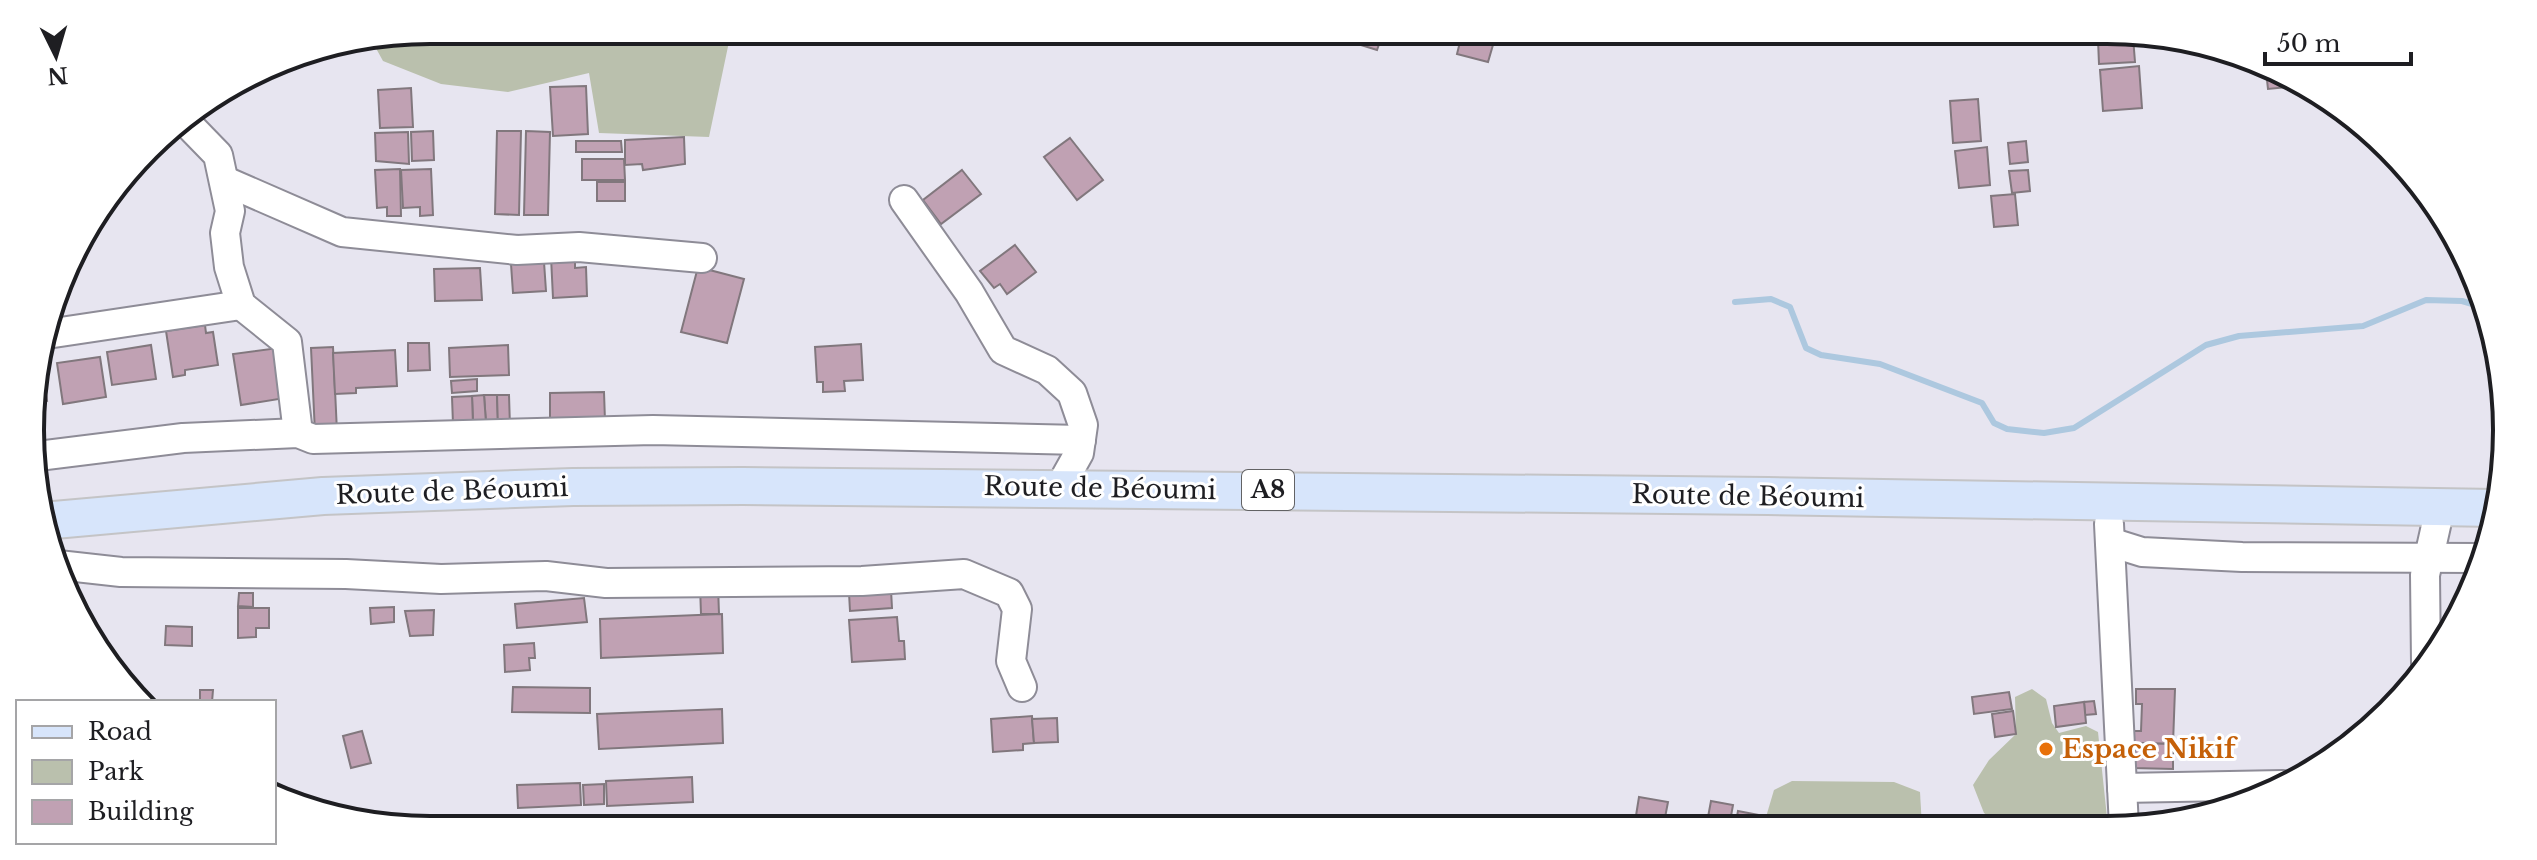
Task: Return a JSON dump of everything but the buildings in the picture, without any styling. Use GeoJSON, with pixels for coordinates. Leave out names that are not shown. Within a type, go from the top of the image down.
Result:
{"type":"FeatureCollection","features":[{"type":"Feature","properties":{"kind":"main road","name":"Route de Béoumi"},"geometry":{"type":"LineString","coordinates":[[55,520],[323,496],[573,487],[1060,487],[2485,508]]}},
{"type":"Feature","properties":{"kind":"street"},"geometry":{"type":"LineString","coordinates":[[191,127],[218,155],[230,211],[225,233],[229,267],[241,305],[287,342],[298,433]]}},
{"type":"Feature","properties":{"kind":"street"},"geometry":{"type":"LineString","coordinates":[[225,181],[342,232],[517,250],[579,247],[702,258]]}},
{"type":"Feature","properties":{"kind":"street"},"geometry":{"type":"LineString","coordinates":[[904,200],[969,292],[1003,350],[1047,370],[1072,393],[1083,425],[1079,453],[1060,487]]}},
{"type":"Feature","properties":{"kind":"street"},"geometry":{"type":"LineString","coordinates":[[56,333],[241,305]]}},
{"type":"Feature","properties":{"kind":"street"},"geometry":{"type":"LineString","coordinates":[[45,455],[183,438],[298,433],[313,439],[653,430],[1081,440]]}},
{"type":"Feature","properties":{"kind":"street"},"geometry":{"type":"LineString","coordinates":[[2108,502],[2123,815]]}},
{"type":"Feature","properties":{"kind":"street"},"geometry":{"type":"LineString","coordinates":[[2426,647],[2425,575],[2440,508]]}},
{"type":"Feature","properties":{"kind":"street"},"geometry":{"type":"LineString","coordinates":[[2110,542],[2142,552],[2228,556],[2472,558]]}},
{"type":"Feature","properties":{"kind":"street"},"geometry":{"type":"LineString","coordinates":[[69,566],[121,572],[346,574],[441,579],[546,576],[606,583],[862,581],[964,574],[1009,593],[1017,609],[1011,661],[1022,687]]}},
{"type":"Feature","properties":{"kind":"street"},"geometry":{"type":"LineString","coordinates":[[2122,788],[2258,785]]}},
{"type":"Feature","properties":{"kind":"green space"},"geometry":{"type":"Polygon","coordinates":[[[430,44],[729,44],[709,137],[599,133],[589,73],[508,92],[441,84],[383,61],[376,48],[430,44]]]}},
{"type":"Feature","properties":{"kind":"green space"},"geometry":{"type":"Polygon","coordinates":[[[2032,689],[2046,699],[2052,723],[2059,733],[2086,726],[2098,732],[2107,816],[1988,816],[1984,813],[1973,785],[1989,760],[2016,734],[2015,697],[2032,689]]]}},
{"type":"Feature","properties":{"kind":"green space"},"geometry":{"type":"Polygon","coordinates":[[[1792,781],[1894,782],[1920,792],[1921,816],[1766,816],[1774,790],[1792,781]]]}},
{"type":"Feature","properties":{"kind":"waterway"},"geometry":{"type":"LineString","coordinates":[[1735,302],[1771,299],[1790,307],[1806,348],[1821,355],[1880,364],[1982,403],[1994,423],[2007,429],[2044,433],[2074,428],[2206,345],[2239,336],[2363,326],[2426,300],[2472,304]]}},
{"type":"Feature","properties":{"kind":"place","name":"Espace Nikif"},"geometry":{"type":"Point","coordinates":[2046,749]}}]}
